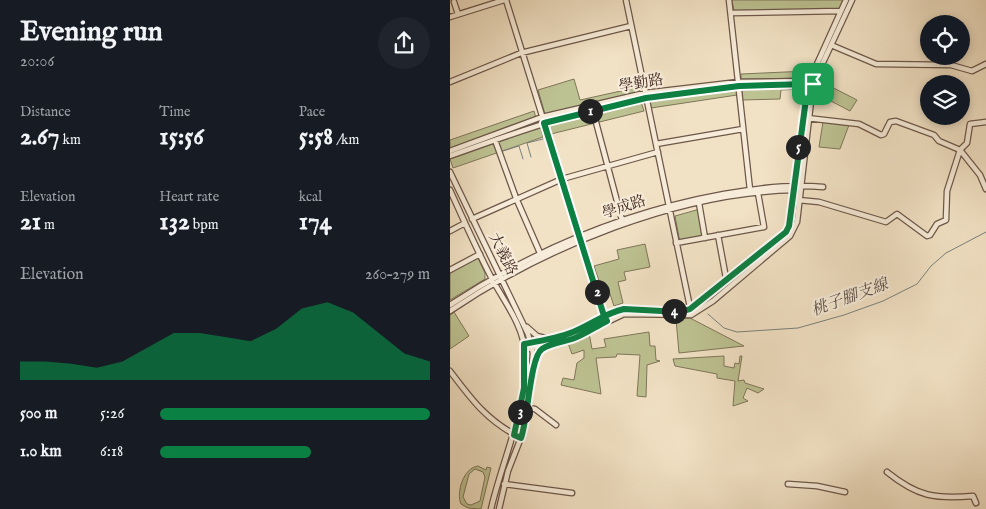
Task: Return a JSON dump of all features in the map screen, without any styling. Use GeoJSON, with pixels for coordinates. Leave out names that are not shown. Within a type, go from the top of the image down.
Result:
{"type":"FeatureCollection","features":[{"type":"Feature","properties":{"kind":"street"},"geometry":{"type":"LineString","coordinates":[[450,17],[505,0],[606,319]]}},
{"type":"Feature","properties":{"kind":"street"},"geometry":{"type":"LineString","coordinates":[[626,0],[692,315]]}},
{"type":"Feature","properties":{"kind":"street"},"geometry":{"type":"LineString","coordinates":[[729,0],[750,190]]}},
{"type":"Feature","properties":{"kind":"street"},"geometry":{"type":"LineString","coordinates":[[532,345],[574,338],[624,309],[681,312],[690,309],[786,232],[789,226],[793,187],[811,82],[846,0]]}},
{"type":"Feature","properties":{"kind":"street"},"geometry":{"type":"LineString","coordinates":[[491,509],[499,474],[514,435],[524,388],[524,347],[575,332],[606,319],[631,314],[692,315],[713,301],[790,236],[797,222],[811,82],[852,0]]}},
{"type":"Feature","properties":{"kind":"street"},"geometry":{"type":"LineString","coordinates":[[454,2],[458,14]]}},
{"type":"Feature","properties":{"kind":"street"},"geometry":{"type":"LineString","coordinates":[[731,13],[840,11]]}},
{"type":"Feature","properties":{"kind":"street"},"geometry":{"type":"LineString","coordinates":[[450,82],[521,53],[631,26]]}},
{"type":"Feature","properties":{"kind":"street"},"geometry":{"type":"LineString","coordinates":[[831,45],[876,64],[952,65],[972,71],[986,64]]}},
{"type":"Feature","properties":{"kind":"street","name":"學勤路"},"geometry":{"type":"LineString","coordinates":[[450,151],[543,120],[646,96],[739,84],[811,82]]}},
{"type":"Feature","properties":{"kind":"street","name":"學勤路"},"geometry":{"type":"LineString","coordinates":[[450,156],[543,120],[593,111],[646,96]]}},
{"type":"Feature","properties":{"kind":"street"},"geometry":{"type":"LineString","coordinates":[[593,111],[622,220]]}},
{"type":"Feature","properties":{"kind":"street"},"geometry":{"type":"LineString","coordinates":[[807,118],[859,124],[880,135],[884,134],[890,122],[896,121],[934,135],[939,141],[960,150],[980,176],[986,188]]}},
{"type":"Feature","properties":{"kind":"street"},"geometry":{"type":"LineString","coordinates":[[798,200],[818,202],[886,222],[897,214],[927,236],[930,235],[937,224],[946,220],[947,192],[960,150],[967,143],[970,124],[973,122],[986,122]]}},
{"type":"Feature","properties":{"kind":"street"},"geometry":{"type":"LineString","coordinates":[[656,144],[743,129]]}},
{"type":"Feature","properties":{"kind":"street"},"geometry":{"type":"LineString","coordinates":[[495,140],[516,199],[540,253]]}},
{"type":"Feature","properties":{"kind":"street"},"geometry":{"type":"LineString","coordinates":[[472,219],[562,179],[658,152]]}},
{"type":"Feature","properties":{"kind":"street","name":"大義路"},"geometry":{"type":"LineString","coordinates":[[450,172],[522,320],[532,345]]}},
{"type":"Feature","properties":{"kind":"street","name":"學成路"},"geometry":{"type":"LineString","coordinates":[[451,303],[492,278],[540,253],[580,238],[669,208],[793,187]]}},
{"type":"Feature","properties":{"kind":"street","name":"學成路"},"geometry":{"type":"LineString","coordinates":[[450,311],[502,280],[580,238],[622,220],[750,190],[823,187]]}},
{"type":"Feature","properties":{"kind":"street","name":"大義路"},"geometry":{"type":"LineString","coordinates":[[450,190],[516,324],[524,347]]}},
{"type":"Feature","properties":{"kind":"street"},"geometry":{"type":"LineString","coordinates":[[676,243],[764,227],[758,193]]}},
{"type":"Feature","properties":{"kind":"street"},"geometry":{"type":"LineString","coordinates":[[699,203],[705,238]]}},
{"type":"Feature","properties":{"kind":"street"},"geometry":{"type":"LineString","coordinates":[[450,231],[465,223]]}},
{"type":"Feature","properties":{"kind":"street"},"geometry":{"type":"LineString","coordinates":[[718,235],[726,278]]}},
{"type":"Feature","properties":{"kind":"street"},"geometry":{"type":"LineString","coordinates":[[450,270],[480,254]]}},
{"type":"Feature","properties":{"kind":"street"},"geometry":{"type":"LineString","coordinates":[[522,320],[535,335],[552,338]]}},
{"type":"Feature","properties":{"kind":"street"},"geometry":{"type":"LineString","coordinates":[[498,509],[504,484],[521,438],[528,408],[535,358],[539,351],[557,342]]}},
{"type":"Feature","properties":{"kind":"street"},"geometry":{"type":"LineString","coordinates":[[532,345],[532,374]]}},
{"type":"Feature","properties":{"kind":"street"},"geometry":{"type":"LineString","coordinates":[[450,371],[481,411],[491,420],[521,438]]}},
{"type":"Feature","properties":{"kind":"street"},"geometry":{"type":"LineString","coordinates":[[528,408],[535,409],[556,425]]}},
{"type":"Feature","properties":{"kind":"street"},"geometry":{"type":"LineString","coordinates":[[509,449],[516,452]]}},
{"type":"Feature","properties":{"kind":"street"},"geometry":{"type":"LineString","coordinates":[[887,472],[916,491],[930,497],[973,496],[976,503]]}},
{"type":"Feature","properties":{"kind":"street"},"geometry":{"type":"LineString","coordinates":[[504,484],[572,493]]}},
{"type":"Feature","properties":{"kind":"street"},"geometry":{"type":"LineString","coordinates":[[788,484],[817,486],[845,492]]}},
{"type":"Feature","properties":{"kind":"green space"},"geometry":{"type":"Polygon","coordinates":[[[732,0],[844,0],[839,9],[734,11],[732,0]]]}},
{"type":"Feature","properties":{"kind":"green space"},"geometry":{"type":"Polygon","coordinates":[[[808,71],[805,78],[741,79],[741,74],[808,71]]]}},
{"type":"Feature","properties":{"kind":"green space"},"geometry":{"type":"Polygon","coordinates":[[[574,79],[580,100],[639,87],[640,92],[545,114],[538,90],[574,79]]]}},
{"type":"Feature","properties":{"kind":"green space"},"geometry":{"type":"Polygon","coordinates":[[[820,81],[857,100],[850,111],[829,100],[814,98],[820,81]]]}},
{"type":"Feature","properties":{"kind":"green space"},"geometry":{"type":"Polygon","coordinates":[[[801,86],[801,89],[781,90],[780,99],[742,100],[742,88],[801,86]]]}},
{"type":"Feature","properties":{"kind":"green space"},"geometry":{"type":"Polygon","coordinates":[[[736,89],[737,95],[651,108],[649,100],[736,89]]]}},
{"type":"Feature","properties":{"kind":"green space"},"geometry":{"type":"Polygon","coordinates":[[[641,102],[644,111],[551,134],[548,123],[641,102]]]}},
{"type":"Feature","properties":{"kind":"green space"},"geometry":{"type":"Polygon","coordinates":[[[534,111],[536,118],[450,148],[450,140],[534,111]]]}},
{"type":"Feature","properties":{"kind":"green space"},"geometry":{"type":"Polygon","coordinates":[[[823,122],[849,125],[840,149],[819,147],[823,122]]]}},
{"type":"Feature","properties":{"kind":"green space"},"geometry":{"type":"Polygon","coordinates":[[[540,125],[543,137],[453,168],[450,159],[540,125]]]}},
{"type":"Feature","properties":{"kind":"green space"},"geometry":{"type":"Polygon","coordinates":[[[700,209],[705,238],[680,243],[675,216],[700,209]]]}},
{"type":"Feature","properties":{"kind":"green space"},"geometry":{"type":"Polygon","coordinates":[[[645,244],[650,267],[624,272],[626,280],[618,282],[623,303],[614,306],[608,288],[602,290],[594,266],[619,259],[617,250],[645,244]]]}},
{"type":"Feature","properties":{"kind":"green space"},"geometry":{"type":"Polygon","coordinates":[[[477,256],[485,273],[485,279],[450,300],[450,270],[477,256]]]}},
{"type":"Feature","properties":{"kind":"green space"},"geometry":{"type":"Polygon","coordinates":[[[454,312],[469,336],[450,349],[450,315],[454,312]]]}},
{"type":"Feature","properties":{"kind":"green space"},"geometry":{"type":"Polygon","coordinates":[[[690,318],[744,346],[679,353],[676,319],[690,318]]]}},
{"type":"Feature","properties":{"kind":"green space"},"geometry":{"type":"Polygon","coordinates":[[[649,332],[650,346],[655,346],[656,360],[660,361],[647,365],[646,397],[637,396],[640,355],[617,354],[616,357],[596,358],[601,394],[561,385],[563,378],[574,380],[577,363],[584,358],[584,350],[572,354],[568,343],[589,333],[592,349],[606,347],[604,339],[649,332]]]}},
{"type":"Feature","properties":{"kind":"green space"},"geometry":{"type":"Polygon","coordinates":[[[724,356],[724,366],[734,368],[735,363],[739,364],[740,356],[742,356],[738,381],[744,380],[745,383],[764,389],[758,393],[747,388],[743,398],[748,401],[733,406],[735,381],[717,378],[717,374],[675,366],[673,359],[724,356]]]}},
{"type":"Feature","properties":{"kind":"green space"},"geometry":{"type":"Polygon","coordinates":[[[478,466],[486,470],[487,467],[491,468],[481,509],[468,508],[461,504],[459,494],[465,476],[478,466]],[[475,469],[469,474],[463,497],[467,504],[471,505],[480,501],[485,477],[483,472],[475,469]]]}},
{"type":"Feature","properties":{"kind":"waterway"},"geometry":{"type":"LineString","coordinates":[[531,157],[527,143],[543,139]]}},
{"type":"Feature","properties":{"kind":"waterway"},"geometry":{"type":"LineString","coordinates":[[503,151],[519,146],[523,159]]}},
{"type":"Feature","properties":{"kind":"waterway","name":"桃子腳支線"},"geometry":{"type":"LineString","coordinates":[[708,314],[724,328],[737,332],[798,328],[844,315],[883,301],[917,284],[931,266],[946,253],[986,232]]}},
{"type":"Feature","properties":{"kind":"route"},"geometry":{"type":"LineString","coordinates":[[813,84],[808,84],[739,86],[646,98],[544,123],[604,316],[607,321],[574,338],[557,342],[539,351],[534,362],[526,422],[521,438],[514,435],[524,388],[524,344],[575,332],[604,316],[624,309],[681,312],[695,307],[786,232],[789,226],[802,121],[808,84],[809,80],[814,81],[813,84]]}}]}
